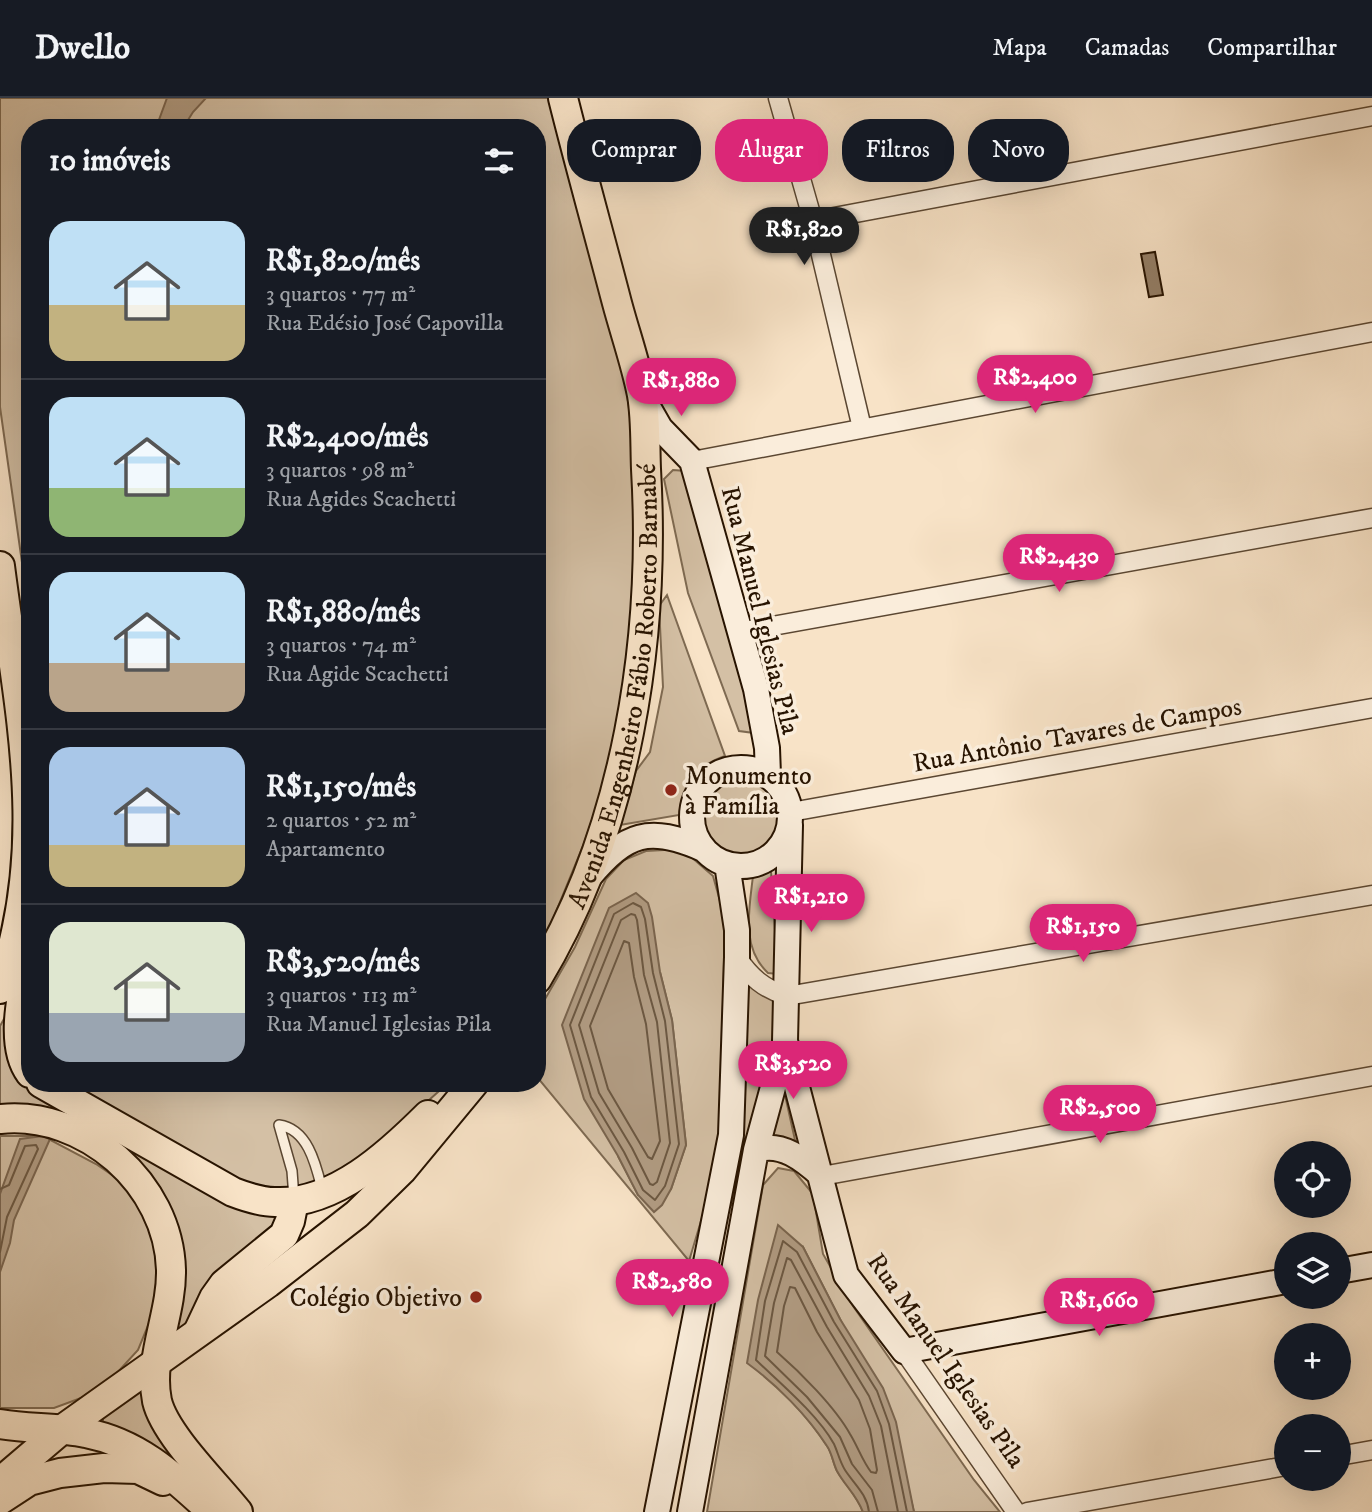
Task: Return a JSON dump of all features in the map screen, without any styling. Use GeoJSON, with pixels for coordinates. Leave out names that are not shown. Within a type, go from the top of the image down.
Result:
{"type":"FeatureCollection","features":[{"type":"Feature","properties":{"kind":"main road","name":"Avenida Engenheiro Fábio Roberto Barnabé"},"geometry":{"type":"LineString","coordinates":[[546,962],[586,880],[631,726],[646,593],[649,510],[642,396],[563,98]]}},
{"type":"Feature","properties":{"kind":"main road"},"geometry":{"type":"LineString","coordinates":[[0,566],[21,720]]}},
{"type":"Feature","properties":{"kind":"main road"},"geometry":{"type":"LineString","coordinates":[[0,989],[12,956],[21,916]]}},
{"type":"Feature","properties":{"kind":"main road"},"geometry":{"type":"LineString","coordinates":[[21,1005],[21,1044]]}},
{"type":"Feature","properties":{"kind":"main road"},"geometry":{"type":"LineString","coordinates":[[57,1092],[233,1192],[275,1202],[294,1201],[324,1193],[373,1163],[405,1138],[449,1092]]}},
{"type":"Feature","properties":{"kind":"main road"},"geometry":{"type":"LineString","coordinates":[[0,1482],[60,1431],[197,1335],[357,1214],[402,1170],[467,1092]]}},
{"type":"Feature","properties":{"kind":"main road"},"geometry":{"type":"LineString","coordinates":[[0,1119],[40,1119],[85,1138],[111,1153],[147,1191],[166,1234],[171,1272],[156,1362],[158,1404],[184,1448],[238,1512]]}},
{"type":"Feature","properties":{"kind":"main road"},"geometry":{"type":"LineString","coordinates":[[197,1335],[214,1298],[224,1284],[284,1235],[294,1201]]}},
{"type":"Feature","properties":{"kind":"main road"},"geometry":{"type":"LineString","coordinates":[[0,1424],[83,1432],[106,1438],[146,1455],[169,1472],[212,1512]]}},
{"type":"Feature","properties":{"kind":"main road"},"geometry":{"type":"LineString","coordinates":[[60,1431],[104,1468]]}},
{"type":"Feature","properties":{"kind":"main road"},"geometry":{"type":"LineString","coordinates":[[0,1500],[29,1482],[60,1473],[104,1468],[138,1469],[153,1475],[212,1512]]}},
{"type":"Feature","properties":{"kind":"street"},"geometry":{"type":"LineString","coordinates":[[778,98],[813,221],[862,428]]}},
{"type":"Feature","properties":{"kind":"street"},"geometry":{"type":"LineString","coordinates":[[813,221],[1372,116]]}},
{"type":"Feature","properties":{"kind":"street"},"geometry":{"type":"LineString","coordinates":[[642,396],[660,428],[692,461],[1372,332]]}},
{"type":"Feature","properties":{"kind":"street","name":"Rua Manuel Iglesias Pila"},"geometry":{"type":"LineString","coordinates":[[692,461],[758,701],[767,748],[768,775]]}},
{"type":"Feature","properties":{"kind":"street"},"geometry":{"type":"LineString","coordinates":[[738,632],[1372,518]]}},
{"type":"Feature","properties":{"kind":"street","name":"Rua Antônio Tavares de Campos"},"geometry":{"type":"LineString","coordinates":[[790,818],[1372,708]]}},
{"type":"Feature","properties":{"kind":"street"},"geometry":{"type":"LineString","coordinates":[[586,880],[608,854],[635,839],[651,835],[665,835],[703,849],[718,861],[727,864],[746,866],[764,861],[779,849],[786,838],[790,818],[787,797],[779,785],[768,775],[747,768],[724,770],[706,782],[694,801],[692,823],[703,849]]}},
{"type":"Feature","properties":{"kind":"street","name":"Rua Manuel Iglesias Pila"},"geometry":{"type":"LineString","coordinates":[[790,818],[785,1041],[846,1275],[904,1351],[1016,1512]]}},
{"type":"Feature","properties":{"kind":"street"},"geometry":{"type":"LineString","coordinates":[[657,1512],[731,1135],[737,930],[727,864]]}},
{"type":"Feature","properties":{"kind":"street"},"geometry":{"type":"LineString","coordinates":[[737,957],[749,975],[760,984],[788,996],[1372,895]]}},
{"type":"Feature","properties":{"kind":"street"},"geometry":{"type":"LineString","coordinates":[[690,1512],[756,1150],[785,1041]]}},
{"type":"Feature","properties":{"kind":"street"},"geometry":{"type":"LineString","coordinates":[[756,1150],[766,1146],[802,1158],[821,1176],[1372,1076]]}},
{"type":"Feature","properties":{"kind":"street"},"geometry":{"type":"LineString","coordinates":[[1351,1269],[1372,1265]]}},
{"type":"Feature","properties":{"kind":"street"},"geometry":{"type":"LineString","coordinates":[[904,1351],[1274,1283]]}},
{"type":"Feature","properties":{"kind":"street"},"geometry":{"type":"LineString","coordinates":[[1351,1454],[1372,1450]]}},
{"type":"Feature","properties":{"kind":"street"},"geometry":{"type":"LineString","coordinates":[[1027,1512],[1274,1468]]}},
{"type":"Feature","properties":{"kind":"lane"},"geometry":{"type":"LineString","coordinates":[[294,1201],[292,1171],[279,1125],[288,1126],[300,1135],[313,1158],[324,1193]]}},
{"type":"Feature","properties":{"kind":"shaded area"},"geometry":{"type":"Polygon","coordinates":[[[0,98],[553,98],[567,153],[567,182],[575,182],[625,379],[637,468],[631,639],[609,772],[583,846],[546,933],[546,119],[21,119],[21,555],[0,407],[0,98]]]}},
{"type":"Feature","properties":{"kind":"shaded area"},"geometry":{"type":"Polygon","coordinates":[[[673,470],[686,471],[692,483],[754,733],[739,731],[688,593],[664,479],[673,470]]]}},
{"type":"Feature","properties":{"kind":"shaded area"},"geometry":{"type":"Polygon","coordinates":[[[667,595],[725,756],[706,765],[693,777],[687,793],[685,814],[620,825],[636,771],[650,752],[663,687],[659,606],[667,595]]]}},
{"type":"Feature","properties":{"kind":"shaded area"},"geometry":{"type":"Polygon","coordinates":[[[734,776],[750,776],[764,782],[775,793],[781,807],[781,823],[775,837],[764,848],[750,854],[734,854],[720,848],[709,837],[703,823],[703,807],[709,793],[720,782],[734,776]]]}},
{"type":"Feature","properties":{"kind":"shaded area"},"geometry":{"type":"Polygon","coordinates":[[[682,849],[713,876],[725,919],[720,1130],[707,1201],[689,1261],[546,1088],[546,997],[575,947],[606,879],[624,860],[646,851],[682,849]],[[660,972],[618,1156],[638,1195],[671,1189],[686,1145],[672,1020],[660,972]]]}},
{"type":"Feature","properties":{"kind":"shaded area"},"geometry":{"type":"Polygon","coordinates":[[[771,871],[778,974],[768,973],[759,963],[750,940],[749,928],[753,876],[771,871]]]}},
{"type":"Feature","properties":{"kind":"shaded area"},"geometry":{"type":"Polygon","coordinates":[[[747,981],[776,1001],[779,1034],[736,1206],[731,1205],[745,1097],[747,981]]]}},
{"type":"Feature","properties":{"kind":"shaded area"},"geometry":{"type":"Polygon","coordinates":[[[9,1010],[12,1061],[21,1066],[21,1092],[68,1092],[286,1214],[195,1322],[172,1337],[145,1173],[0,1110],[0,1026],[9,1010]]]}},
{"type":"Feature","properties":{"kind":"shaded area"},"geometry":{"type":"Polygon","coordinates":[[[783,1086],[795,1140],[770,1139],[783,1086]]]}},
{"type":"Feature","properties":{"kind":"shaded area"},"geometry":{"type":"Polygon","coordinates":[[[75,1092],[438,1092],[335,1177],[290,1193],[264,1194],[75,1092]]]}},
{"type":"Feature","properties":{"kind":"shaded area"},"geometry":{"type":"Polygon","coordinates":[[[0,1136],[43,1136],[96,1164],[128,1186],[145,1212],[155,1240],[158,1272],[154,1311],[138,1350],[116,1374],[81,1398],[54,1408],[0,1408],[0,1136]]]}},
{"type":"Feature","properties":{"kind":"shaded area"},"geometry":{"type":"Polygon","coordinates":[[[778,1168],[794,1171],[813,1194],[823,1254],[853,1306],[974,1480],[1000,1512],[914,1512],[906,1479],[840,1319],[803,1247],[748,1363],[770,1381],[810,1423],[829,1449],[837,1471],[863,1512],[707,1512],[763,1185],[778,1168]]]}},
{"type":"Feature","properties":{"kind":"shaded area"},"geometry":{"type":"Polygon","coordinates":[[[142,1388],[206,1489],[146,1442],[103,1423],[103,1417],[142,1388]]]}},
{"type":"Feature","properties":{"kind":"water"},"geometry":{"type":"Polygon","coordinates":[[[167,98],[206,98],[189,119],[159,119],[167,98]]]}},
{"type":"Feature","properties":{"kind":"water"},"geometry":{"type":"Polygon","coordinates":[[[636,893],[648,903],[652,917],[660,972],[672,1020],[686,1145],[671,1189],[662,1205],[654,1212],[638,1195],[584,1099],[562,1025],[609,908],[636,893]]]}},
{"type":"Feature","properties":{"kind":"water"},"geometry":{"type":"Polygon","coordinates":[[[43,1136],[50,1139],[14,1220],[10,1243],[0,1272],[0,1194],[20,1139],[43,1136]]]}},
{"type":"Feature","properties":{"kind":"water"},"geometry":{"type":"Polygon","coordinates":[[[778,1225],[803,1247],[840,1319],[883,1388],[896,1422],[914,1512],[863,1512],[837,1471],[829,1449],[810,1423],[780,1391],[747,1363],[758,1300],[778,1225]]]}},
{"type":"Feature","properties":{"kind":"building"},"geometry":{"type":"Polygon","coordinates":[[[1155,252],[1163,295],[1149,297],[1141,254],[1155,252]]]}},
{"type":"Feature","properties":{"kind":"place","name":"Monumento à Família"},"geometry":{"type":"Point","coordinates":[671,790]}},
{"type":"Feature","properties":{"kind":"place","name":"Colégio Objetivo"},"geometry":{"type":"Point","coordinates":[476,1297]}}]}
